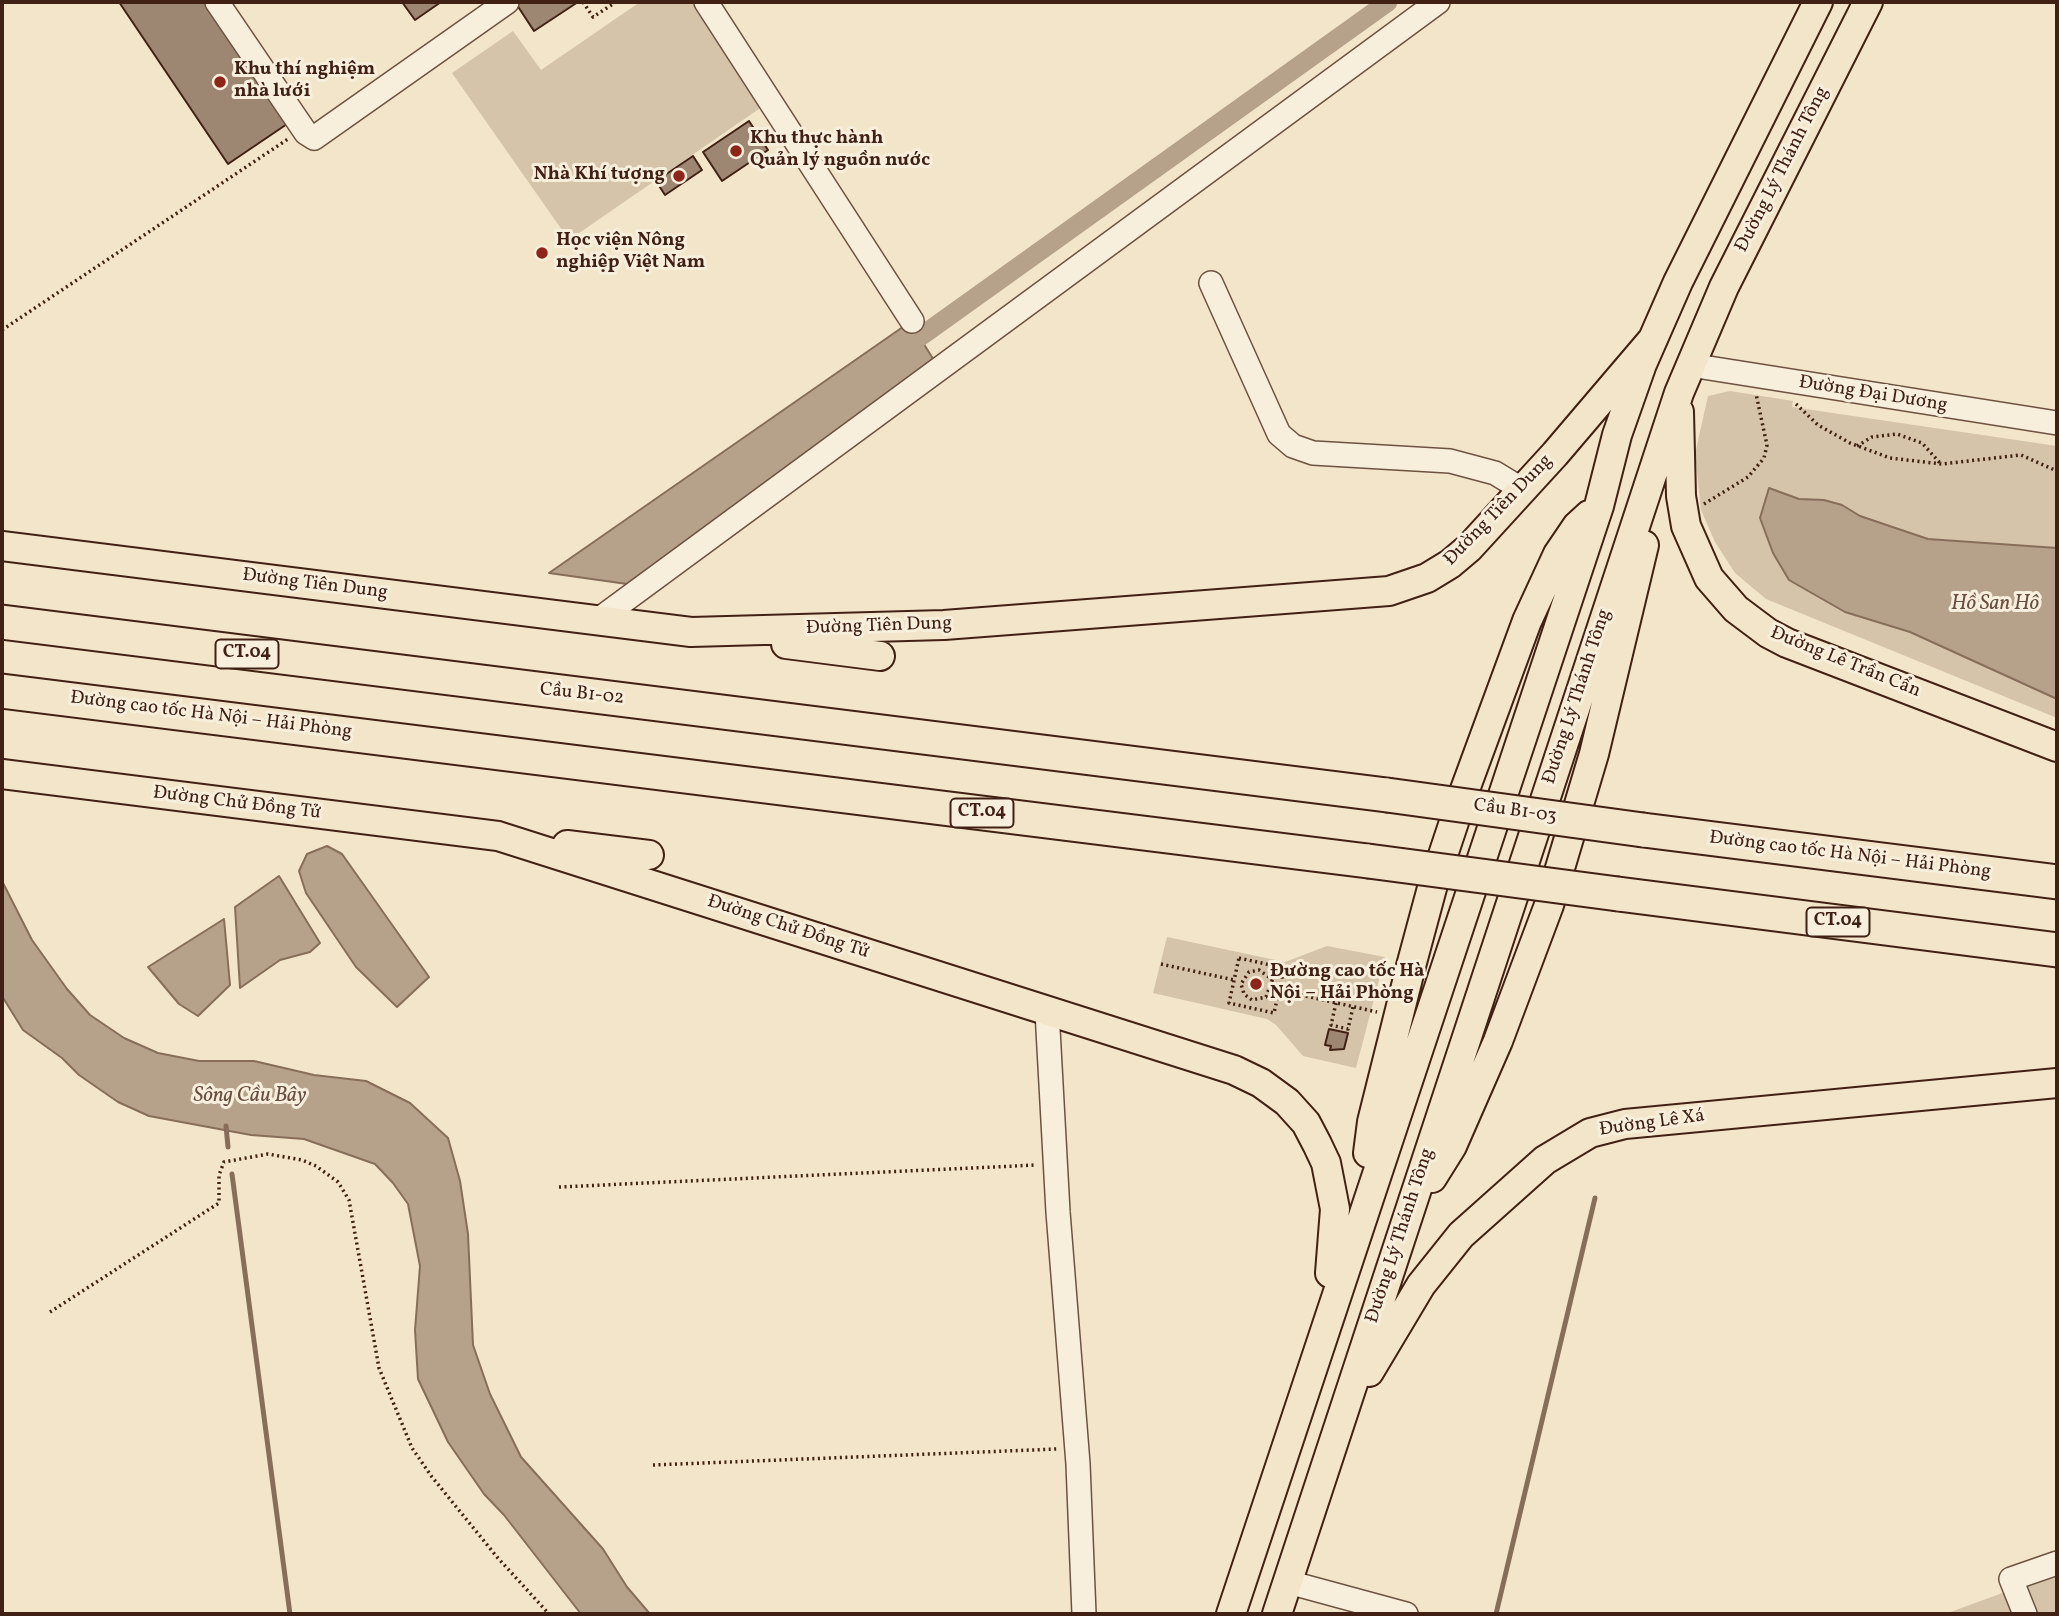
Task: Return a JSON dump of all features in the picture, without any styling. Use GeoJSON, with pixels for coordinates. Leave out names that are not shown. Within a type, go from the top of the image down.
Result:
{"type":"FeatureCollection","features":[{"type":"Feature","properties":{"kind":"highway","name":"Cầu B1-02"},"geometry":{"type":"LineString","coordinates":[[2,622],[1387,795]]}},
{"type":"Feature","properties":{"kind":"highway","name":"Đường cao tốc Hà Nội – Hải Phòng"},"geometry":{"type":"LineString","coordinates":[[2,691],[420,741],[2057,950]]}},
{"type":"Feature","properties":{"kind":"highway","name":"Cầu B1-03"},"geometry":{"type":"LineString","coordinates":[[1387,795],[1643,830]]}},
{"type":"Feature","properties":{"kind":"highway","name":"Đường cao tốc Hà Nội – Hải Phòng"},"geometry":{"type":"LineString","coordinates":[[1643,830],[2057,882]]}},
{"type":"Feature","properties":{"kind":"main road"},"geometry":{"type":"LineString","coordinates":[[1230,1614],[1368,1196],[1372,1122],[1436,875],[1527,621],[1558,554],[1577,526],[1599,506],[1617,435],[1653,338],[1818,2]]}},
{"type":"Feature","properties":{"kind":"main road"},"geometry":{"type":"LineString","coordinates":[[1824,2],[1863,11]]}},
{"type":"Feature","properties":{"kind":"main road","name":"Đường Lý Thánh Tông"},"geometry":{"type":"LineString","coordinates":[[1277,1614],[1679,393],[1724,287],[1863,11]]}},
{"type":"Feature","properties":{"kind":"main road","name":"Đường Tiên Dung"},"geometry":{"type":"LineString","coordinates":[[2,546],[691,632],[944,625],[1389,591],[1427,578],[1450,564],[1522,490],[1653,338]]}},
{"type":"Feature","properties":{"kind":"main road","name":"Đường Lê Trần Cẩn"},"geometry":{"type":"LineString","coordinates":[[1679,393],[1680,477],[1686,526],[1709,578],[1736,609],[1768,634],[1787,643],[2057,747]]}},
{"type":"Feature","properties":{"kind":"main road"},"geometry":{"type":"LineString","coordinates":[[1409,1212],[1452,1146],[1498,1041],[1549,905],[1591,766],[1618,661],[1645,539],[1647,487]]}},
{"type":"Feature","properties":{"kind":"main road"},"geometry":{"type":"LineString","coordinates":[[691,632],[880,656]]}},
{"type":"Feature","properties":{"kind":"main road","name":"Đường Chử Đồng Tử"},"geometry":{"type":"LineString","coordinates":[[2,774],[498,836],[1247,1076],[1287,1102],[1306,1123],[1326,1163],[1335,1209],[1331,1268],[1313,1361]]}},
{"type":"Feature","properties":{"kind":"main road"},"geometry":{"type":"LineString","coordinates":[[498,836],[649,855]]}},
{"type":"Feature","properties":{"kind":"main road","name":"Đường Lê Xá"},"geometry":{"type":"LineString","coordinates":[[1341,1420],[1406,1309],[1438,1262],[1461,1235],[1520,1182],[1573,1140],[1608,1127],[1625,1124],[2057,1083]]}},
{"type":"Feature","properties":{"kind":"main road"},"geometry":{"type":"LineString","coordinates":[[1245,1570],[1287,1582]]}},
{"type":"Feature","properties":{"kind":"street"},"geometry":{"type":"LineString","coordinates":[[217,2],[311,137],[317,137],[507,2]]}},
{"type":"Feature","properties":{"kind":"street"},"geometry":{"type":"LineString","coordinates":[[303,129],[487,2]]}},
{"type":"Feature","properties":{"kind":"street"},"geometry":{"type":"LineString","coordinates":[[706,2],[912,321]]}},
{"type":"Feature","properties":{"kind":"street"},"geometry":{"type":"LineString","coordinates":[[598,621],[1438,2]]}},
{"type":"Feature","properties":{"kind":"street"},"geometry":{"type":"LineString","coordinates":[[1211,283],[1279,434],[1293,446],[1313,453],[1450,461],[1495,473],[1522,490]]}},
{"type":"Feature","properties":{"kind":"street","name":"Đường Đại Dương"},"geometry":{"type":"LineString","coordinates":[[1690,365],[2057,423]]}},
{"type":"Feature","properties":{"kind":"street"},"geometry":{"type":"LineString","coordinates":[[1047,1011],[1077,1449],[1084,1614]]}},
{"type":"Feature","properties":{"kind":"street"},"geometry":{"type":"LineString","coordinates":[[2025,1614],[2011,1579],[2057,1563]]}},
{"type":"Feature","properties":{"kind":"street"},"geometry":{"type":"LineString","coordinates":[[1287,1582],[1406,1614]]}},
{"type":"Feature","properties":{"kind":"path"},"geometry":{"type":"LineString","coordinates":[[583,2],[593,17],[616,2]]}},
{"type":"Feature","properties":{"kind":"path"},"geometry":{"type":"LineString","coordinates":[[2,330],[303,129]]}},
{"type":"Feature","properties":{"kind":"path"},"geometry":{"type":"LineString","coordinates":[[1698,506],[1729,491],[1760,466],[1767,445],[1756,393]]}},
{"type":"Feature","properties":{"kind":"path"},"geometry":{"type":"LineString","coordinates":[[1796,404],[1818,425],[1857,446],[1890,458],[1942,464],[2009,454],[2034,458],[2057,471]]}},
{"type":"Feature","properties":{"kind":"path"},"geometry":{"type":"LineString","coordinates":[[1857,446],[1872,437],[1897,434],[1922,443],[1942,464]]}},
{"type":"Feature","properties":{"kind":"path"},"geometry":{"type":"LineString","coordinates":[[1239,958],[1284,968],[1274,1013],[1229,1003],[1234,980],[1239,958]]}},
{"type":"Feature","properties":{"kind":"path"},"geometry":{"type":"LineString","coordinates":[[1161,964],[1234,980]]}},
{"type":"Feature","properties":{"kind":"path"},"geometry":{"type":"LineString","coordinates":[[1269,977],[1259,970],[1249,972],[1241,984],[1244,994],[1252,1000],[1266,998],[1277,967]]}},
{"type":"Feature","properties":{"kind":"path"},"geometry":{"type":"LineString","coordinates":[[1279,990],[1371,1011]]}},
{"type":"Feature","properties":{"kind":"path"},"geometry":{"type":"LineString","coordinates":[[1336,1003],[1331,1025],[1348,1029],[1353,1007]]}},
{"type":"Feature","properties":{"kind":"path"},"geometry":{"type":"LineString","coordinates":[[50,1312],[219,1203],[219,1175],[225,1162],[268,1154],[302,1160],[316,1166],[338,1182],[349,1200],[356,1226],[366,1304],[379,1368],[412,1448],[497,1557],[549,1614]]}},
{"type":"Feature","properties":{"kind":"path"},"geometry":{"type":"LineString","coordinates":[[559,1187],[1056,1164]]}},
{"type":"Feature","properties":{"kind":"path"},"geometry":{"type":"LineString","coordinates":[[653,1465],[1077,1449]]}},
{"type":"Feature","properties":{"kind":"shaded area"},"geometry":{"type":"Polygon","coordinates":[[[640,2],[706,2],[769,102],[569,240],[452,73],[513,31],[541,70],[640,2]]]}},
{"type":"Feature","properties":{"kind":"shaded area"},"geometry":{"type":"Polygon","coordinates":[[[1730,391],[1793,401],[1792,407],[2057,446],[2057,718],[1766,599],[1735,573],[1715,542],[1701,510],[1695,454],[1708,396],[1730,391]]]}},
{"type":"Feature","properties":{"kind":"shaded area"},"geometry":{"type":"Polygon","coordinates":[[[1167,937],[1285,962],[1327,946],[1385,957],[1356,1068],[1303,1056],[1276,1025],[1267,1019],[1153,993],[1167,937]]]}},
{"type":"Feature","properties":{"kind":"shaded area"},"geometry":{"type":"Polygon","coordinates":[[[2057,1573],[2057,1614],[1945,1614],[2057,1573]]]}},
{"type":"Feature","properties":{"kind":"water"},"geometry":{"type":"Polygon","coordinates":[[[910,322],[937,365],[627,584],[549,573],[910,322]]]}},
{"type":"Feature","properties":{"kind":"water","name":"Hồ San Hô"},"geometry":{"type":"Polygon","coordinates":[[[1769,488],[1799,499],[1824,500],[1842,505],[1860,516],[1928,539],[2057,548],[2057,699],[1910,632],[1845,612],[1789,580],[1773,553],[1760,518],[1769,488]]]}},
{"type":"Feature","properties":{"kind":"water"},"geometry":{"type":"Polygon","coordinates":[[[327,846],[342,854],[429,977],[397,1007],[356,967],[306,893],[299,871],[307,854],[327,846]]]}},
{"type":"Feature","properties":{"kind":"water"},"geometry":{"type":"Polygon","coordinates":[[[279,876],[320,943],[310,952],[280,960],[240,988],[235,907],[279,876]]]}},
{"type":"Feature","properties":{"kind":"water","name":"Sông Cầu Bây"},"geometry":{"type":"Polygon","coordinates":[[[2,881],[32,940],[67,989],[90,1015],[124,1038],[158,1053],[199,1061],[254,1061],[314,1075],[366,1081],[410,1103],[448,1138],[460,1181],[468,1234],[473,1345],[490,1394],[521,1457],[603,1549],[627,1587],[650,1614],[581,1614],[504,1515],[484,1494],[448,1442],[418,1379],[415,1330],[420,1266],[408,1204],[393,1183],[375,1164],[304,1139],[251,1135],[149,1116],[118,1102],[79,1075],[62,1058],[23,1030],[2,996],[2,881]]]}},
{"type":"Feature","properties":{"kind":"water"},"geometry":{"type":"Polygon","coordinates":[[[224,919],[230,985],[198,1016],[179,1004],[148,967],[224,919]]]}},
{"type":"Feature","properties":{"kind":"building","name":"Khu thí nghiệm nhà lưới"},"geometry":{"type":"Polygon","coordinates":[[[119,2],[214,2],[293,120],[228,164],[119,2]]]}},
{"type":"Feature","properties":{"kind":"building"},"geometry":{"type":"Polygon","coordinates":[[[402,2],[441,2],[415,20],[402,2]]]}},
{"type":"Feature","properties":{"kind":"building"},"geometry":{"type":"Polygon","coordinates":[[[515,2],[578,2],[534,31],[515,2]]]}},
{"type":"Feature","properties":{"kind":"building","name":"Khu thực hành Quản lý nguồn nước"},"geometry":{"type":"Polygon","coordinates":[[[749,121],[768,150],[722,181],[703,152],[749,121]]]}},
{"type":"Feature","properties":{"kind":"building","name":"Nhà Khí tượng"},"geometry":{"type":"Polygon","coordinates":[[[693,156],[702,170],[665,195],[656,181],[693,156]]]}},
{"type":"Feature","properties":{"kind":"building"},"geometry":{"type":"Polygon","coordinates":[[[1329,1029],[1348,1033],[1344,1049],[1330,1050],[1331,1046],[1325,1045],[1329,1029]]]}},
{"type":"Feature","properties":{"kind":"waterway"},"geometry":{"type":"LineString","coordinates":[[899,352],[1388,2]]}},
{"type":"Feature","properties":{"kind":"waterway"},"geometry":{"type":"LineString","coordinates":[[226,1126],[228,1147]]}},
{"type":"Feature","properties":{"kind":"waterway"},"geometry":{"type":"LineString","coordinates":[[232,1174],[290,1614]]}},
{"type":"Feature","properties":{"kind":"waterway"},"geometry":{"type":"LineString","coordinates":[[1496,1614],[1595,1198]]}},
{"type":"Feature","properties":{"kind":"place","name":"Khu thí nghiệm nhà lưới"},"geometry":{"type":"Point","coordinates":[220,82]}},
{"type":"Feature","properties":{"kind":"place","name":"Khu thực hành Quản lý nguồn nước"},"geometry":{"type":"Point","coordinates":[736,151]}},
{"type":"Feature","properties":{"kind":"place","name":"Nhà Khí tượng"},"geometry":{"type":"Point","coordinates":[679,176]}},
{"type":"Feature","properties":{"kind":"place","name":"Học viện Nông nghiệp Việt Nam"},"geometry":{"type":"Point","coordinates":[542,253]}},
{"type":"Feature","properties":{"kind":"place","name":"Đường cao tốc Hà Nội – Hải Phòng"},"geometry":{"type":"Point","coordinates":[1256,984]}}]}
